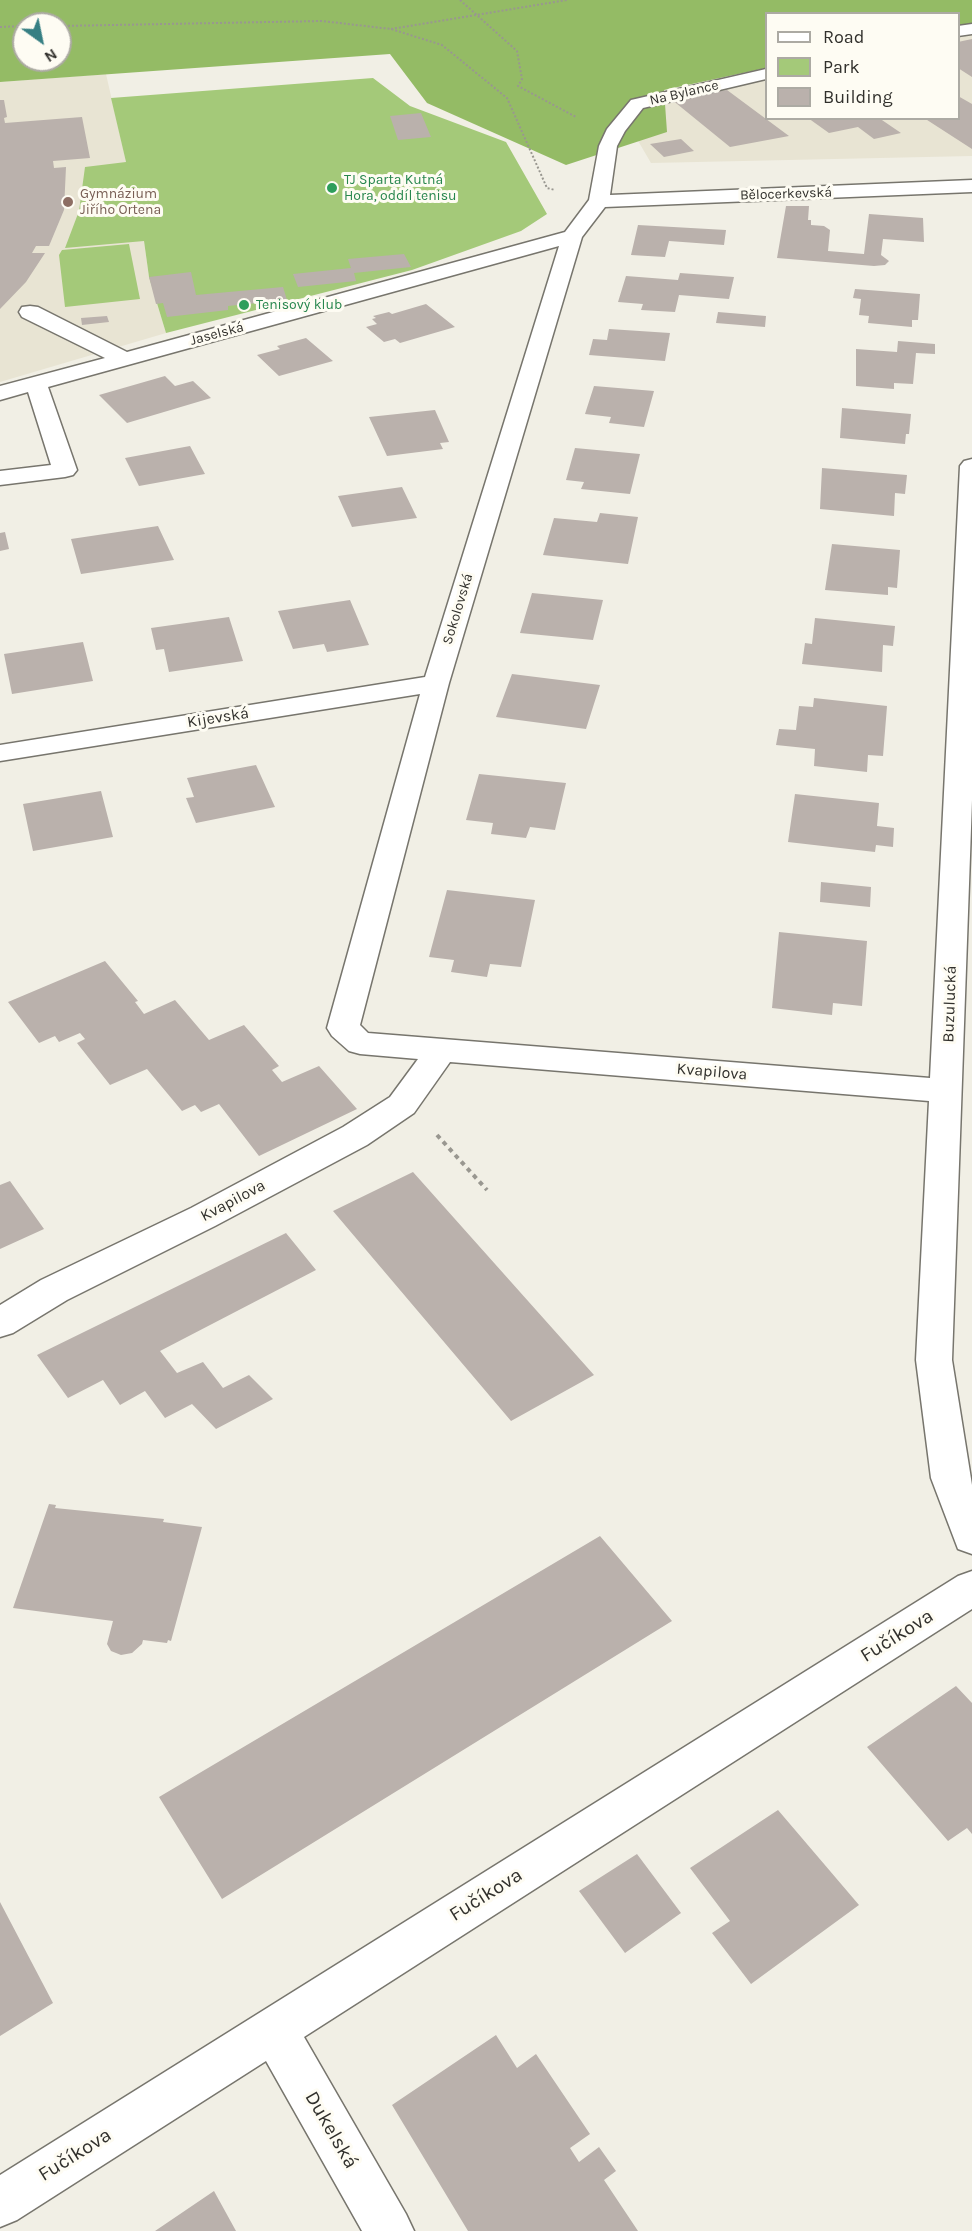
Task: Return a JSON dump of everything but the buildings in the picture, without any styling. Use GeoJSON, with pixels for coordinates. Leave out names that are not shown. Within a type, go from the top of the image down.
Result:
{"type":"FeatureCollection","features":[{"type":"Feature","properties":{"kind":"street","name":"Na Bylance"},"geometry":{"type":"LineString","coordinates":[[599,201],[608,146],[616,129],[637,104],[765,74]]}},
{"type":"Feature","properties":{"kind":"street","name":"Bělocerkevská"},"geometry":{"type":"LineString","coordinates":[[599,201],[972,186]]}},
{"type":"Feature","properties":{"kind":"street","name":"Sokolovská"},"geometry":{"type":"LineString","coordinates":[[343,1028],[436,683],[572,236],[599,201]]}},
{"type":"Feature","properties":{"kind":"street","name":"Jaselská"},"geometry":{"type":"LineString","coordinates":[[0,393],[572,236]]}},
{"type":"Feature","properties":{"kind":"street"},"geometry":{"type":"LineString","coordinates":[[30,312],[125,359]]}},
{"type":"Feature","properties":{"kind":"street"},"geometry":{"type":"LineString","coordinates":[[0,478],[65,470],[36,384]]}},
{"type":"Feature","properties":{"kind":"street","name":"Buzulucká"},"geometry":{"type":"LineString","coordinates":[[972,466],[934,1360],[950,1478],[972,1537]]}},
{"type":"Feature","properties":{"kind":"street","name":"Kijevská"},"geometry":{"type":"LineString","coordinates":[[0,753],[436,683]]}},
{"type":"Feature","properties":{"kind":"street","name":"Kvapilova"},"geometry":{"type":"LineString","coordinates":[[343,1028],[360,1043],[947,1091]]}},
{"type":"Feature","properties":{"kind":"street","name":"Kvapilova"},"geometry":{"type":"LineString","coordinates":[[0,1323],[54,1290],[203,1217],[356,1136],[402,1105],[441,1050]]}},
{"type":"Feature","properties":{"kind":"street","name":"Fučíkova"},"geometry":{"type":"LineString","coordinates":[[0,2203],[972,1588]]}},
{"type":"Feature","properties":{"kind":"street","name":"Dukelská"},"geometry":{"type":"LineString","coordinates":[[273,2029],[389,2231]]}},
{"type":"Feature","properties":{"kind":"path"},"geometry":{"type":"LineString","coordinates":[[460,0],[517,51],[522,80],[518,86],[613,136]]}},
{"type":"Feature","properties":{"kind":"path"},"geometry":{"type":"LineString","coordinates":[[391,29],[567,0]]}},
{"type":"Feature","properties":{"kind":"path"},"geometry":{"type":"LineString","coordinates":[[72,26],[322,21],[391,29],[442,45],[507,98],[548,188],[599,201]]}},
{"type":"Feature","properties":{"kind":"path"},"geometry":{"type":"LineString","coordinates":[[430,1126],[487,1190]]}},
{"type":"Feature","properties":{"kind":"shaded area"},"geometry":{"type":"Polygon","coordinates":[[[972,19],[972,156],[651,163],[616,103],[765,68],[765,120],[960,120],[960,23],[972,19]]]}},
{"type":"Feature","properties":{"kind":"shaded area","name":"Gymnázium Jiřího Ortena"},"geometry":{"type":"Polygon","coordinates":[[[106,74],[144,241],[149,277],[166,333],[0,382],[0,82],[106,74]]]}},
{"type":"Feature","properties":{"kind":"green space"},"geometry":{"type":"Polygon","coordinates":[[[0,0],[972,0],[972,25],[960,27],[960,12],[765,12],[765,68],[664,90],[667,132],[566,165],[427,103],[390,54],[0,82],[0,0]]]}},
{"type":"Feature","properties":{"kind":"green space","name":"TJ Sparta Kutná Hora, oddíl tenisu"},"geometry":{"type":"Polygon","coordinates":[[[373,78],[410,106],[506,142],[547,214],[521,231],[412,270],[166,333],[149,277],[144,241],[65,248],[79,211],[85,167],[126,162],[111,98],[373,78]]]}},
{"type":"Feature","properties":{"kind":"green space"},"geometry":{"type":"Polygon","coordinates":[[[129,244],[140,299],[65,307],[59,255],[62,250],[129,244]]]}},
{"type":"Feature","properties":{"kind":"place","name":"TJ Sparta Kutná Hora, oddíl tenisu"},"geometry":{"type":"Point","coordinates":[332,188]}},
{"type":"Feature","properties":{"kind":"place","name":"Gymnázium Jiřího Ortena"},"geometry":{"type":"Point","coordinates":[68,202]}},
{"type":"Feature","properties":{"kind":"place","name":"Tenisový klub"},"geometry":{"type":"Point","coordinates":[244,305]}}]}
